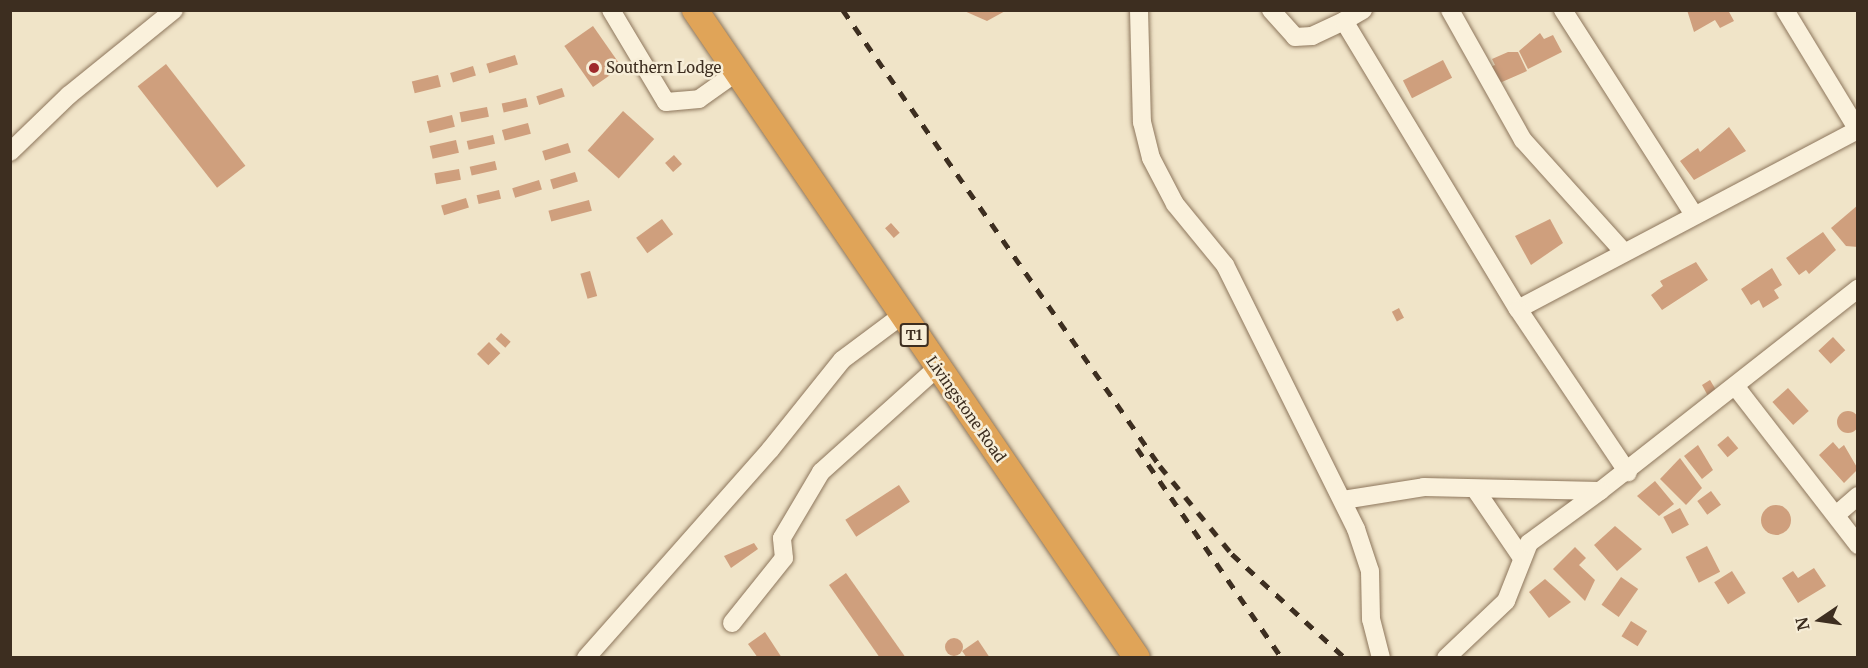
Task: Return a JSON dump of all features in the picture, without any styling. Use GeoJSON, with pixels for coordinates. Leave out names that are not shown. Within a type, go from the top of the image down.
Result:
{"type":"FeatureCollection","features":[{"type":"Feature","properties":{"kind":"highway","name":"Livingstone Road"},"geometry":{"type":"LineString","coordinates":[[695,10],[901,316],[1137,657]]}},
{"type":"Feature","properties":{"kind":"street"},"geometry":{"type":"LineString","coordinates":[[10,152],[69,95],[174,10]]}},
{"type":"Feature","properties":{"kind":"street"},"geometry":{"type":"LineString","coordinates":[[611,10],[666,102],[699,99],[737,72]]}},
{"type":"Feature","properties":{"kind":"street"},"geometry":{"type":"LineString","coordinates":[[1139,10],[1142,122],[1151,158],[1175,204],[1225,265],[1343,500],[1368,563],[1371,619],[1381,657]]}},
{"type":"Feature","properties":{"kind":"street"},"geometry":{"type":"LineString","coordinates":[[1271,10],[1294,37],[1312,36],[1363,10]]}},
{"type":"Feature","properties":{"kind":"street"},"geometry":{"type":"LineString","coordinates":[[1450,10],[1523,140],[1623,251]]}},
{"type":"Feature","properties":{"kind":"street"},"geometry":{"type":"LineString","coordinates":[[1563,10],[1694,215]]}},
{"type":"Feature","properties":{"kind":"street"},"geometry":{"type":"LineString","coordinates":[[1518,309],[1623,251],[1857,130],[1785,10]]}},
{"type":"Feature","properties":{"kind":"street"},"geometry":{"type":"LineString","coordinates":[[1344,21],[1518,309],[1628,473]]}},
{"type":"Feature","properties":{"kind":"street"},"geometry":{"type":"LineString","coordinates":[[1446,657],[1506,601],[1520,555],[1600,491],[1628,473],[1857,289]]}},
{"type":"Feature","properties":{"kind":"street"},"geometry":{"type":"LineString","coordinates":[[586,657],[770,450],[842,360],[901,316]]}},
{"type":"Feature","properties":{"kind":"street"},"geometry":{"type":"LineString","coordinates":[[732,623],[784,558],[782,538],[821,472],[937,368]]}},
{"type":"Feature","properties":{"kind":"street"},"geometry":{"type":"LineString","coordinates":[[1736,387],[1857,545]]}},
{"type":"Feature","properties":{"kind":"street"},"geometry":{"type":"LineString","coordinates":[[1343,500],[1424,487],[1600,491]]}},
{"type":"Feature","properties":{"kind":"street"},"geometry":{"type":"LineString","coordinates":[[1475,489],[1520,555]]}},
{"type":"Feature","properties":{"kind":"street"},"geometry":{"type":"LineString","coordinates":[[1836,515],[1857,496]]}},
{"type":"Feature","properties":{"kind":"building"},"geometry":{"type":"Polygon","coordinates":[[[962,10],[1007,10],[987,21],[962,10]]]}},
{"type":"Feature","properties":{"kind":"building"},"geometry":{"type":"Polygon","coordinates":[[[1687,10],[1728,10],[1734,21],[1720,28],[1715,20],[1694,32],[1687,10]]]}},
{"type":"Feature","properties":{"kind":"building"},"geometry":{"type":"Polygon","coordinates":[[[593,26],[622,67],[593,87],[564,46],[593,26]]]}},
{"type":"Feature","properties":{"kind":"building"},"geometry":{"type":"Polygon","coordinates":[[[1540,33],[1544,39],[1553,35],[1562,52],[1528,69],[1519,51],[1540,33]]]}},
{"type":"Feature","properties":{"kind":"building"},"geometry":{"type":"Polygon","coordinates":[[[1508,52],[1518,52],[1527,71],[1495,85],[1488,68],[1495,65],[1492,59],[1508,52]]]}},
{"type":"Feature","properties":{"kind":"building"},"geometry":{"type":"Polygon","coordinates":[[[515,55],[518,65],[489,73],[486,64],[515,55]]]}},
{"type":"Feature","properties":{"kind":"building"},"geometry":{"type":"Polygon","coordinates":[[[1443,60],[1452,78],[1412,98],[1403,80],[1443,60]]]}},
{"type":"Feature","properties":{"kind":"building"},"geometry":{"type":"Polygon","coordinates":[[[166,64],[245,166],[217,188],[138,86],[166,64]]]}},
{"type":"Feature","properties":{"kind":"building"},"geometry":{"type":"Polygon","coordinates":[[[473,66],[476,76],[453,83],[450,73],[473,66]]]}},
{"type":"Feature","properties":{"kind":"building"},"geometry":{"type":"Polygon","coordinates":[[[438,75],[441,87],[415,93],[412,82],[438,75]]]}},
{"type":"Feature","properties":{"kind":"building"},"geometry":{"type":"Polygon","coordinates":[[[562,88],[565,97],[539,105],[536,96],[562,88]]]}},
{"type":"Feature","properties":{"kind":"building"},"geometry":{"type":"Polygon","coordinates":[[[526,98],[528,107],[504,112],[502,104],[526,98]]]}},
{"type":"Feature","properties":{"kind":"building"},"geometry":{"type":"Polygon","coordinates":[[[487,107],[489,117],[461,122],[460,112],[487,107]]]}},
{"type":"Feature","properties":{"kind":"building"},"geometry":{"type":"Polygon","coordinates":[[[623,111],[654,139],[619,178],[588,150],[623,111]]]}},
{"type":"Feature","properties":{"kind":"building"},"geometry":{"type":"Polygon","coordinates":[[[452,115],[455,127],[430,133],[427,121],[452,115]]]}},
{"type":"Feature","properties":{"kind":"building"},"geometry":{"type":"Polygon","coordinates":[[[528,123],[531,134],[505,141],[502,130],[528,123]]]}},
{"type":"Feature","properties":{"kind":"building"},"geometry":{"type":"Polygon","coordinates":[[[1729,127],[1746,151],[1694,180],[1680,161],[1698,148],[1700,152],[1729,127]]]}},
{"type":"Feature","properties":{"kind":"building"},"geometry":{"type":"Polygon","coordinates":[[[493,135],[495,144],[469,150],[467,141],[493,135]]]}},
{"type":"Feature","properties":{"kind":"building"},"geometry":{"type":"Polygon","coordinates":[[[456,140],[459,153],[433,159],[430,146],[456,140]]]}},
{"type":"Feature","properties":{"kind":"building"},"geometry":{"type":"Polygon","coordinates":[[[568,143],[571,153],[545,160],[542,151],[568,143]]]}},
{"type":"Feature","properties":{"kind":"building"},"geometry":{"type":"Polygon","coordinates":[[[674,155],[682,164],[673,172],[665,163],[674,155]]]}},
{"type":"Feature","properties":{"kind":"building"},"geometry":{"type":"Polygon","coordinates":[[[495,161],[497,170],[472,176],[470,167],[495,161]]]}},
{"type":"Feature","properties":{"kind":"building"},"geometry":{"type":"Polygon","coordinates":[[[459,169],[461,180],[436,184],[434,173],[459,169]]]}},
{"type":"Feature","properties":{"kind":"building"},"geometry":{"type":"Polygon","coordinates":[[[575,172],[578,182],[553,189],[550,180],[575,172]]]}},
{"type":"Feature","properties":{"kind":"building"},"geometry":{"type":"Polygon","coordinates":[[[539,180],[542,190],[515,198],[512,188],[539,180]]]}},
{"type":"Feature","properties":{"kind":"building"},"geometry":{"type":"Polygon","coordinates":[[[499,190],[501,199],[479,204],[477,195],[499,190]]]}},
{"type":"Feature","properties":{"kind":"building"},"geometry":{"type":"Polygon","coordinates":[[[466,198],[469,208],[444,215],[441,206],[466,198]]]}},
{"type":"Feature","properties":{"kind":"building"},"geometry":{"type":"Polygon","coordinates":[[[589,200],[592,211],[551,221],[548,211],[589,200]]]}},
{"type":"Feature","properties":{"kind":"building"},"geometry":{"type":"Polygon","coordinates":[[[1858,205],[1858,247],[1846,246],[1831,228],[1858,205]]]}},
{"type":"Feature","properties":{"kind":"building"},"geometry":{"type":"Polygon","coordinates":[[[662,219],[673,234],[647,253],[636,238],[662,219]]]}},
{"type":"Feature","properties":{"kind":"building"},"geometry":{"type":"Polygon","coordinates":[[[1550,219],[1563,243],[1531,265],[1515,236],[1550,219]]]}},
{"type":"Feature","properties":{"kind":"building"},"geometry":{"type":"Polygon","coordinates":[[[891,223],[900,233],[894,238],[885,228],[891,223]]]}},
{"type":"Feature","properties":{"kind":"building"},"geometry":{"type":"Polygon","coordinates":[[[1823,232],[1836,250],[1809,274],[1806,270],[1799,275],[1786,258],[1823,232]]]}},
{"type":"Feature","properties":{"kind":"building"},"geometry":{"type":"Polygon","coordinates":[[[1696,262],[1708,280],[1662,310],[1651,295],[1663,286],[1660,281],[1696,262]]]}},
{"type":"Feature","properties":{"kind":"building"},"geometry":{"type":"Polygon","coordinates":[[[1772,268],[1782,285],[1774,290],[1779,298],[1763,308],[1759,300],[1751,305],[1741,289],[1772,268]]]}},
{"type":"Feature","properties":{"kind":"building"},"geometry":{"type":"Polygon","coordinates":[[[590,271],[597,296],[588,299],[580,274],[590,271]]]}},
{"type":"Feature","properties":{"kind":"building"},"geometry":{"type":"Polygon","coordinates":[[[1399,308],[1404,318],[1397,321],[1392,312],[1399,308]]]}},
{"type":"Feature","properties":{"kind":"building"},"geometry":{"type":"Polygon","coordinates":[[[501,333],[511,342],[505,348],[496,339],[501,333]]]}},
{"type":"Feature","properties":{"kind":"building"},"geometry":{"type":"Polygon","coordinates":[[[1833,337],[1845,350],[1831,364],[1818,351],[1833,337]]]}},
{"type":"Feature","properties":{"kind":"building"},"geometry":{"type":"Polygon","coordinates":[[[489,342],[500,353],[488,365],[477,354],[489,342]]]}},
{"type":"Feature","properties":{"kind":"building"},"geometry":{"type":"Polygon","coordinates":[[[1710,380],[1716,390],[1708,396],[1702,385],[1710,380]]]}},
{"type":"Feature","properties":{"kind":"building"},"geometry":{"type":"Polygon","coordinates":[[[1788,388],[1809,411],[1793,425],[1772,402],[1788,388]]]}},
{"type":"Feature","properties":{"kind":"building"},"geometry":{"type":"Polygon","coordinates":[[[1848,411],[1856,414],[1859,422],[1856,430],[1848,433],[1840,430],[1837,422],[1840,414],[1848,411]]]}},
{"type":"Feature","properties":{"kind":"building"},"geometry":{"type":"Polygon","coordinates":[[[1728,436],[1738,448],[1728,457],[1717,445],[1728,436]]]}},
{"type":"Feature","properties":{"kind":"building"},"geometry":{"type":"Polygon","coordinates":[[[1833,442],[1839,449],[1844,445],[1858,469],[1844,483],[1819,455],[1833,442]]]}},
{"type":"Feature","properties":{"kind":"building"},"geometry":{"type":"Polygon","coordinates":[[[1698,445],[1713,470],[1702,479],[1684,456],[1698,445]]]}},
{"type":"Feature","properties":{"kind":"building"},"geometry":{"type":"Polygon","coordinates":[[[1680,458],[1702,488],[1686,505],[1660,479],[1680,458]]]}},
{"type":"Feature","properties":{"kind":"building"},"geometry":{"type":"Polygon","coordinates":[[[1655,481],[1674,504],[1659,516],[1637,496],[1655,481]]]}},
{"type":"Feature","properties":{"kind":"building"},"geometry":{"type":"Polygon","coordinates":[[[899,485],[910,502],[856,537],[845,520],[899,485]]]}},
{"type":"Feature","properties":{"kind":"building"},"geometry":{"type":"Polygon","coordinates":[[[1711,491],[1721,505],[1707,515],[1697,501],[1711,491]]]}},
{"type":"Feature","properties":{"kind":"building"},"geometry":{"type":"Polygon","coordinates":[[[1776,505],[1782,506],[1790,514],[1790,526],[1782,534],[1776,535],[1770,534],[1762,526],[1761,520],[1762,514],[1770,506],[1776,505]]]}},
{"type":"Feature","properties":{"kind":"building"},"geometry":{"type":"Polygon","coordinates":[[[1680,508],[1689,525],[1672,534],[1663,517],[1680,508]]]}},
{"type":"Feature","properties":{"kind":"building"},"geometry":{"type":"Polygon","coordinates":[[[1615,526],[1642,549],[1617,571],[1594,545],[1615,526]]]}},
{"type":"Feature","properties":{"kind":"building"},"geometry":{"type":"Polygon","coordinates":[[[754,543],[758,549],[731,568],[724,556],[754,543]]]}},
{"type":"Feature","properties":{"kind":"building"},"geometry":{"type":"Polygon","coordinates":[[[1707,546],[1720,572],[1699,583],[1686,557],[1707,546]]]}},
{"type":"Feature","properties":{"kind":"building"},"geometry":{"type":"Polygon","coordinates":[[[1575,547],[1586,558],[1579,565],[1595,580],[1585,601],[1553,569],[1575,547]]]}},
{"type":"Feature","properties":{"kind":"building"},"geometry":{"type":"Polygon","coordinates":[[[1814,568],[1826,586],[1798,603],[1782,578],[1793,571],[1798,578],[1814,568]]]}},
{"type":"Feature","properties":{"kind":"building"},"geometry":{"type":"Polygon","coordinates":[[[1732,571],[1746,593],[1728,604],[1714,582],[1732,571]]]}},
{"type":"Feature","properties":{"kind":"building"},"geometry":{"type":"Polygon","coordinates":[[[846,573],[906,658],[880,658],[829,585],[846,573]]]}},
{"type":"Feature","properties":{"kind":"building"},"geometry":{"type":"Polygon","coordinates":[[[1621,577],[1638,589],[1619,617],[1601,605],[1621,577]]]}},
{"type":"Feature","properties":{"kind":"building"},"geometry":{"type":"Polygon","coordinates":[[[1545,579],[1571,602],[1549,618],[1529,592],[1545,579]]]}},
{"type":"Feature","properties":{"kind":"building"},"geometry":{"type":"Polygon","coordinates":[[[1631,621],[1647,631],[1638,646],[1621,636],[1631,621]]]}},
{"type":"Feature","properties":{"kind":"building"},"geometry":{"type":"Polygon","coordinates":[[[765,632],[782,658],[758,658],[748,644],[765,632]]]}},
{"type":"Feature","properties":{"kind":"building"},"geometry":{"type":"Polygon","coordinates":[[[954,638],[960,641],[963,647],[960,653],[954,656],[948,653],[945,647],[948,641],[954,638]]]}},
{"type":"Feature","properties":{"kind":"building"},"geometry":{"type":"Polygon","coordinates":[[[978,640],[990,658],[967,658],[962,651],[978,640]]]}},
{"type":"Feature","properties":{"kind":"railway"},"geometry":{"type":"LineString","coordinates":[[843,10],[1160,466],[1232,554],[1345,658]]}},
{"type":"Feature","properties":{"kind":"railway"},"geometry":{"type":"LineString","coordinates":[[1137,448],[1282,658]]}},
{"type":"Feature","properties":{"kind":"place","name":"Southern Lodge"},"geometry":{"type":"Point","coordinates":[594,68]}}]}
